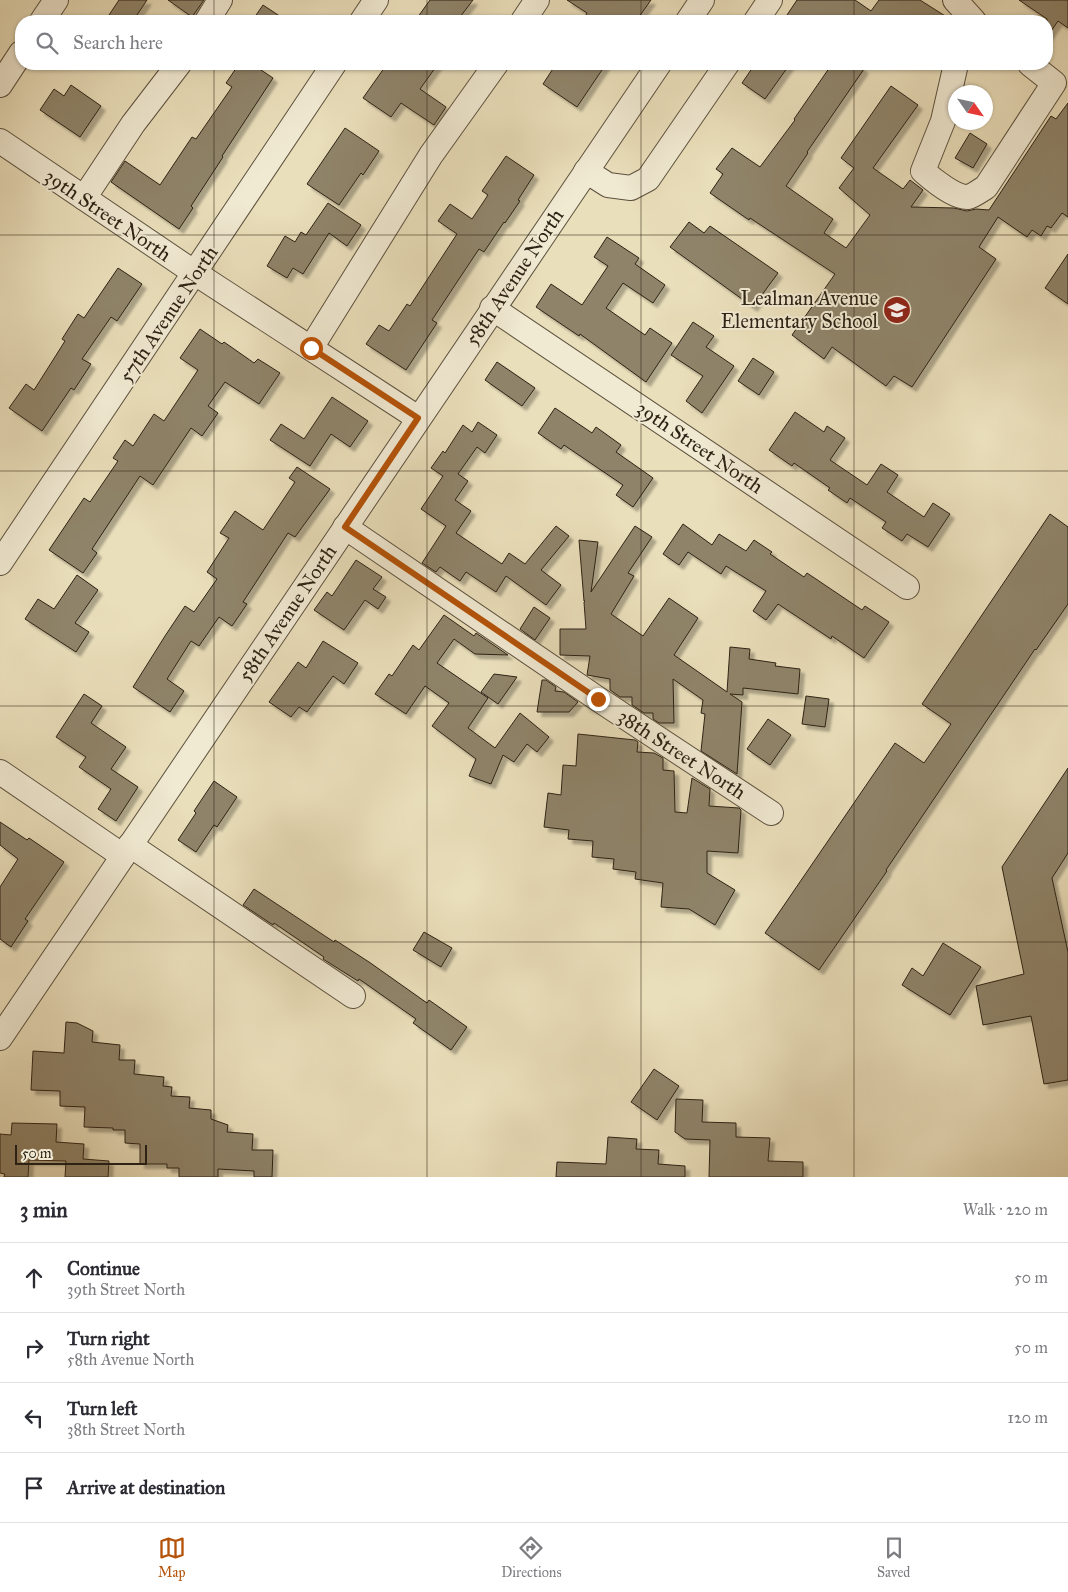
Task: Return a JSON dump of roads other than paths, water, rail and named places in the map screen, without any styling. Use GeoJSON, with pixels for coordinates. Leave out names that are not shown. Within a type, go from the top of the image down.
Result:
{"type":"FeatureCollection","features":[{"type":"Feature","properties":{"kind":"street"},"geometry":{"type":"LineString","coordinates":[[46,15],[56,0]]}},
{"type":"Feature","properties":{"kind":"street"},"geometry":{"type":"LineString","coordinates":[[211,15],[220,0]]}},
{"type":"Feature","properties":{"kind":"street"},"geometry":{"type":"LineString","coordinates":[[366,15],[376,0]]}},
{"type":"Feature","properties":{"kind":"street"},"geometry":{"type":"LineString","coordinates":[[527,15],[537,0]]}},
{"type":"Feature","properties":{"kind":"street"},"geometry":{"type":"LineString","coordinates":[[692,15],[702,0]]}},
{"type":"Feature","properties":{"kind":"street"},"geometry":{"type":"LineString","coordinates":[[760,15],[770,0]]}},
{"type":"Feature","properties":{"kind":"street"},"geometry":{"type":"LineString","coordinates":[[955,0],[967,15]]}},
{"type":"Feature","properties":{"kind":"street"},"geometry":{"type":"LineString","coordinates":[[0,85],[15,62]]}},
{"type":"Feature","properties":{"kind":"street"},"geometry":{"type":"LineString","coordinates":[[84,198],[133,124],[175,70]]}},
{"type":"Feature","properties":{"kind":"street","name":"57th Avenue North"},"geometry":{"type":"LineString","coordinates":[[0,563],[330,70]]}},
{"type":"Feature","properties":{"kind":"street"},"geometry":{"type":"LineString","coordinates":[[311,348],[432,155],[492,70]]}},
{"type":"Feature","properties":{"kind":"street","name":"58th Avenue North"},"geometry":{"type":"LineString","coordinates":[[0,1038],[492,308],[655,70]]}},
{"type":"Feature","properties":{"kind":"street"},"geometry":{"type":"LineString","coordinates":[[586,171],[608,185],[631,188],[648,179],[723,70]]}},
{"type":"Feature","properties":{"kind":"street"},"geometry":{"type":"LineString","coordinates":[[955,70],[943,121],[922,171],[933,180],[959,195],[969,197],[986,187],[1054,83],[1038,70]]}},
{"type":"Feature","properties":{"kind":"street","name":"39th Street North"},"geometry":{"type":"LineString","coordinates":[[0,141],[195,273],[418,418]]}},
{"type":"Feature","properties":{"kind":"street","name":"39th Street North"},"geometry":{"type":"LineString","coordinates":[[492,308],[907,587]]}},
{"type":"Feature","properties":{"kind":"street","name":"38th Street North"},"geometry":{"type":"LineString","coordinates":[[345,527],[598,699],[771,812]]}},
{"type":"Feature","properties":{"kind":"street"},"geometry":{"type":"LineString","coordinates":[[0,772],[127,850],[353,996]]}},
{"type":"Feature","properties":{"kind":"place","name":"Lealman Avenue Elementary School"},"geometry":{"type":"Point","coordinates":[897,310]}}]}
